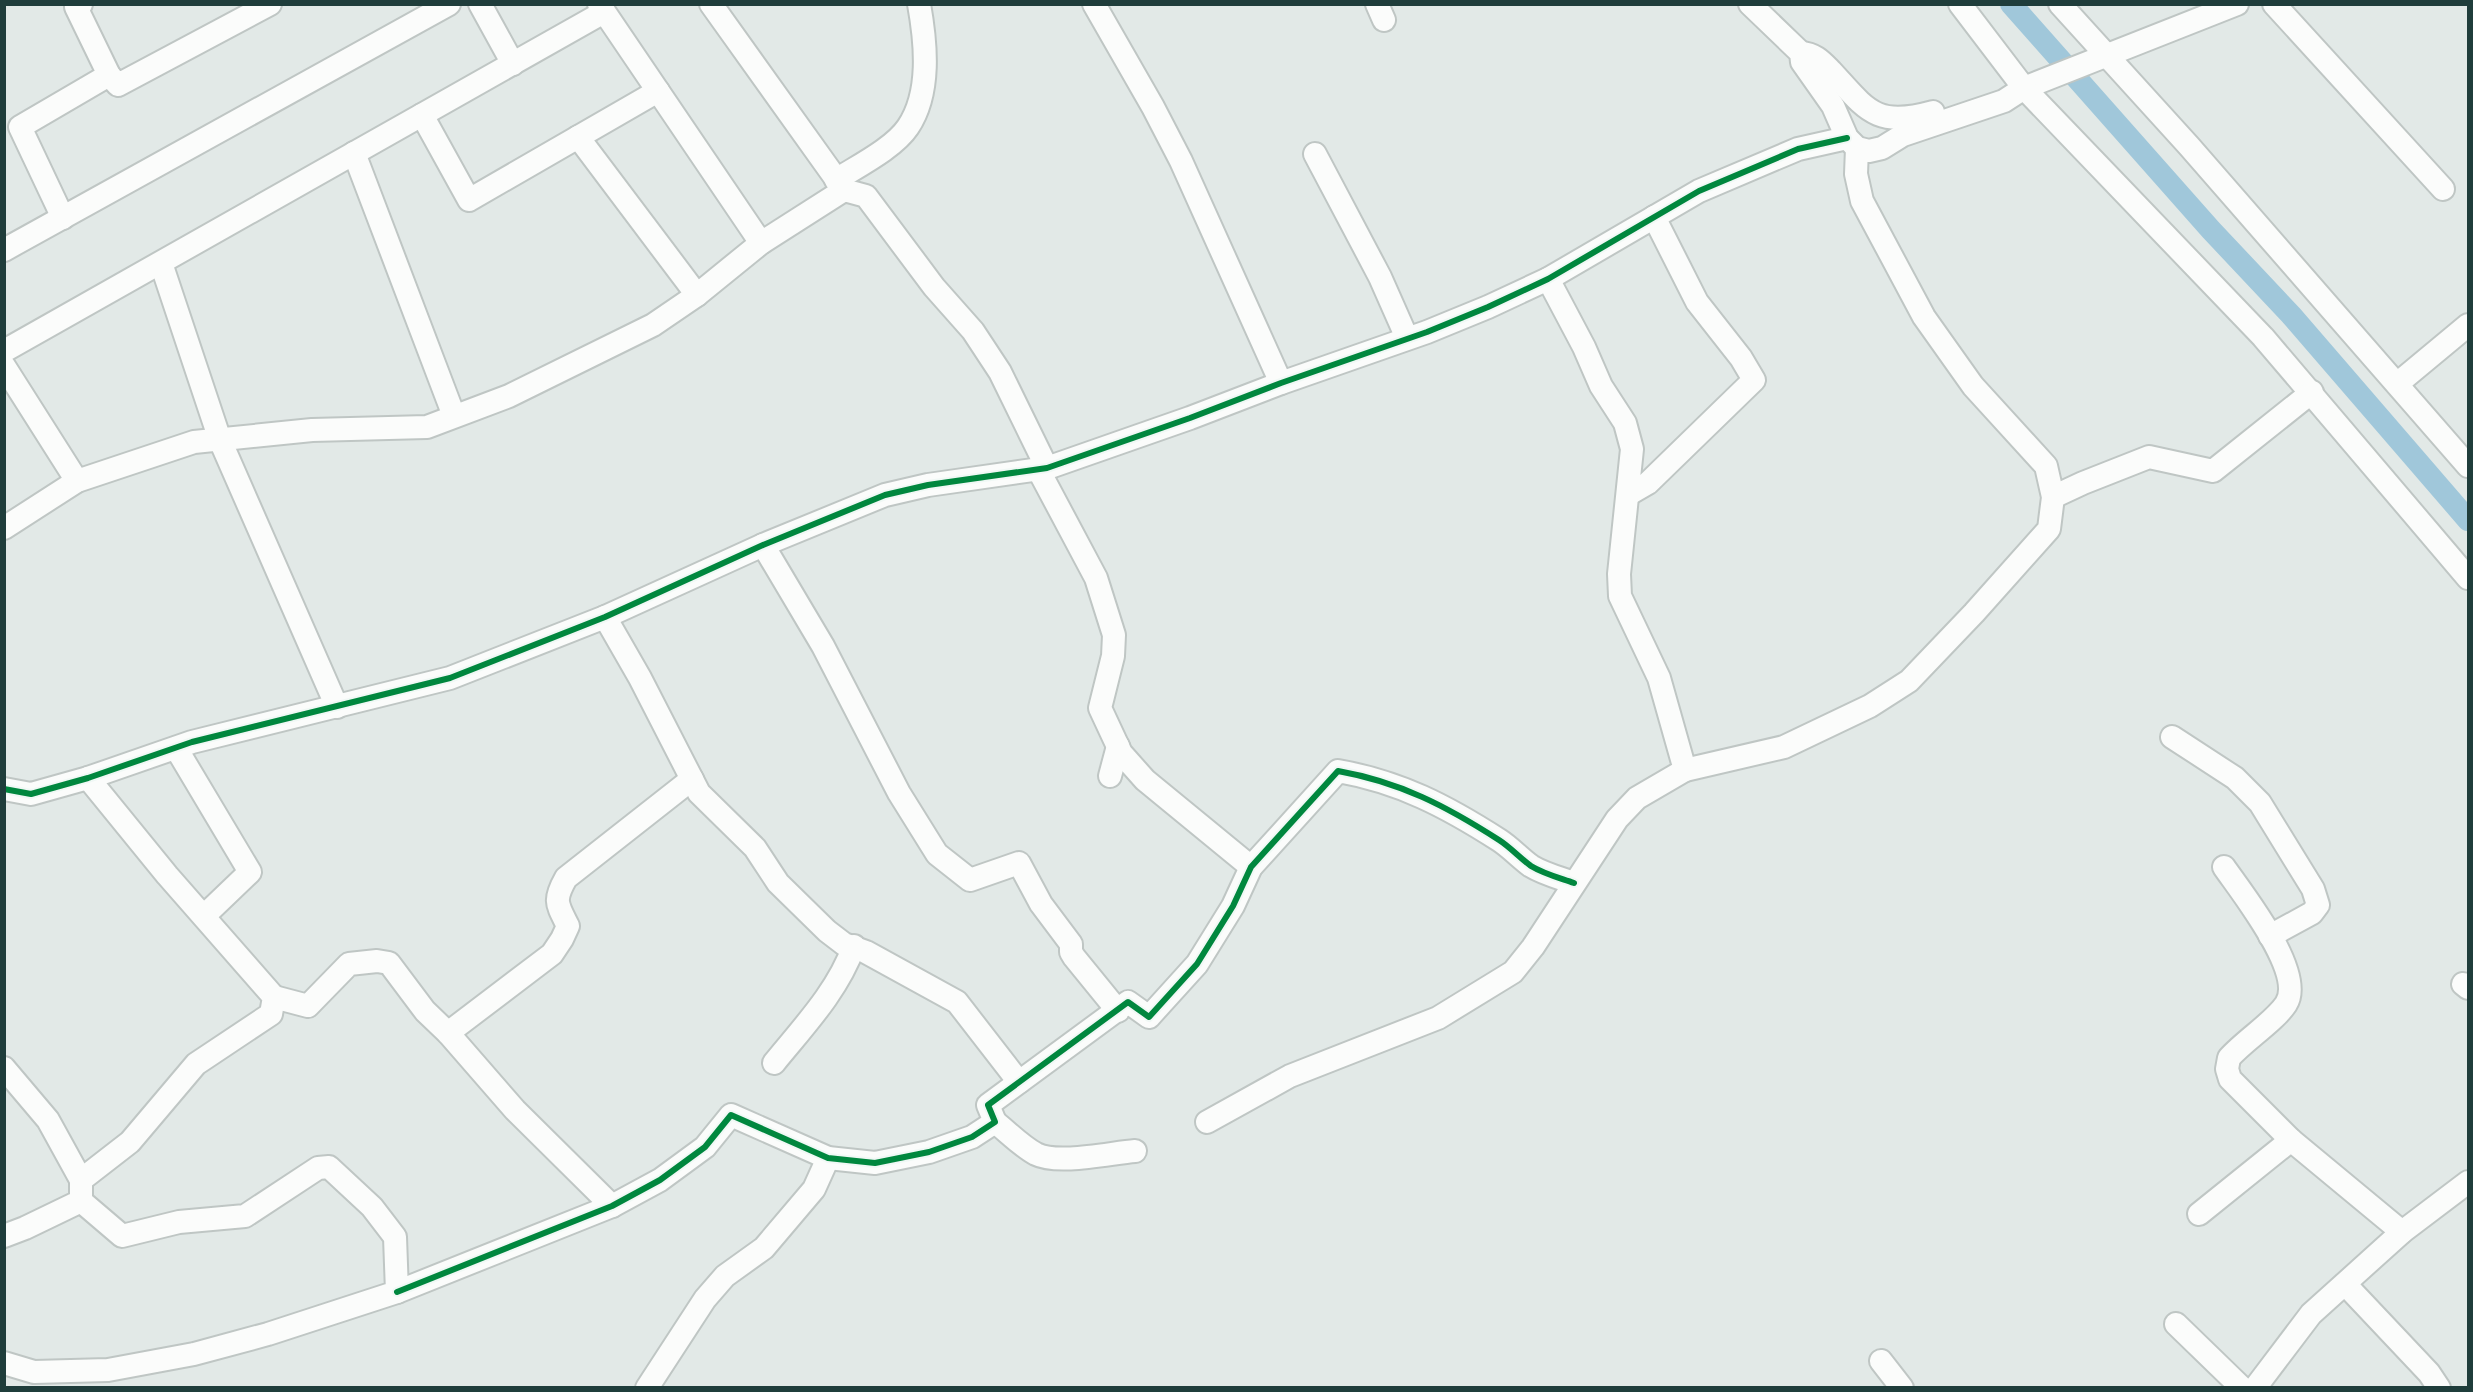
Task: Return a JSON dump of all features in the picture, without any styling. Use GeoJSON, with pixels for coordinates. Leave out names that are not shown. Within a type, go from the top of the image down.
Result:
{"type":"FeatureCollection","features":[{"type":"Feature","properties":{"kind":"street"},"geometry":{"type":"LineString","coordinates":[[81,4],[76,7],[109,75],[118,85],[270,4]]}},
{"type":"Feature","properties":{"kind":"street"},"geometry":{"type":"LineString","coordinates":[[4,250],[449,4]]}},
{"type":"Feature","properties":{"kind":"street"},"geometry":{"type":"LineString","coordinates":[[480,4],[513,64]]}},
{"type":"Feature","properties":{"kind":"street"},"geometry":{"type":"LineString","coordinates":[[711,4],[840,185],[866,196],[934,287],[973,331],[1000,372],[1043,469],[1096,578],[1114,635],[1113,656],[1100,708],[1121,753],[1145,780],[1251,867]]}},
{"type":"Feature","properties":{"kind":"street"},"geometry":{"type":"LineString","coordinates":[[4,528],[77,481],[194,442],[312,430],[427,427],[509,396],[653,325],[698,295],[761,243],[840,185],[907,128],[918,108],[925,40],[920,4]]}},
{"type":"Feature","properties":{"kind":"street"},"geometry":{"type":"LineString","coordinates":[[1094,4],[1154,107],[1181,161],[1281,383]]}},
{"type":"Feature","properties":{"kind":"street"},"geometry":{"type":"LineString","coordinates":[[1749,4],[1800,53],[1802,62],[1833,106],[1849,139]]}},
{"type":"Feature","properties":{"kind":"street"},"geometry":{"type":"LineString","coordinates":[[1960,4],[2312,392],[2469,578]]}},
{"type":"Feature","properties":{"kind":"street"},"geometry":{"type":"LineString","coordinates":[[2060,4],[2097,59],[2197,154],[2469,466]]}},
{"type":"Feature","properties":{"kind":"street"},"geometry":{"type":"LineString","coordinates":[[5,790],[31,794],[88,778],[176,748],[450,678],[604,617],[763,545],[885,495],[928,485],[1043,469],[1190,418],[1437,327],[1548,279],[1699,191],[1798,149],[1849,139],[1876,151],[1903,135],[2004,101],[2032,85],[2238,4]]}},
{"type":"Feature","properties":{"kind":"street"},"geometry":{"type":"LineString","coordinates":[[2274,4],[2443,189]]}},
{"type":"Feature","properties":{"kind":"street"},"geometry":{"type":"LineString","coordinates":[[4,351],[513,64],[601,8],[761,243]]}},
{"type":"Feature","properties":{"kind":"street"},"geometry":{"type":"LineString","coordinates":[[1800,53],[1811,54],[1820,60],[1854,98],[1867,109],[1886,117],[1908,117],[1999,90],[2032,85]]}},
{"type":"Feature","properties":{"kind":"street"},"geometry":{"type":"LineString","coordinates":[[63,218],[12,132],[109,75]]}},
{"type":"Feature","properties":{"kind":"street"},"geometry":{"type":"LineString","coordinates":[[422,115],[469,200],[658,91]]}},
{"type":"Feature","properties":{"kind":"street"},"geometry":{"type":"LineString","coordinates":[[1207,1122],[1290,1076],[1438,1017],[1513,972],[1533,947],[1617,819],[1637,798],[1685,770],[1784,747],[1870,706],[1909,681],[2049,529],[2053,497],[2046,466],[1973,386],[1924,317],[1863,201],[1849,139],[1850,115],[1859,109],[1867,109]]}},
{"type":"Feature","properties":{"kind":"street"},"geometry":{"type":"LineString","coordinates":[[578,137],[698,295]]}},
{"type":"Feature","properties":{"kind":"street"},"geometry":{"type":"LineString","coordinates":[[354,153],[454,416]]}},
{"type":"Feature","properties":{"kind":"street"},"geometry":{"type":"LineString","coordinates":[[1315,154],[1380,277],[1407,338]]}},
{"type":"Feature","properties":{"kind":"street"},"geometry":{"type":"LineString","coordinates":[[1629,494],[1648,483],[1754,380],[1741,358],[1697,303],[1654,217]]}},
{"type":"Feature","properties":{"kind":"street"},"geometry":{"type":"LineString","coordinates":[[161,263],[220,440],[337,707]]}},
{"type":"Feature","properties":{"kind":"street"},"geometry":{"type":"LineString","coordinates":[[1548,279],[1584,347],[1601,386],[1625,423],[1632,449],[1619,574],[1620,596],[1659,678],[1685,770]]}},
{"type":"Feature","properties":{"kind":"street"},"geometry":{"type":"LineString","coordinates":[[2397,384],[2469,325]]}},
{"type":"Feature","properties":{"kind":"street"},"geometry":{"type":"LineString","coordinates":[[4,366],[77,481]]}},
{"type":"Feature","properties":{"kind":"street"},"geometry":{"type":"LineString","coordinates":[[2053,497],[2149,457],[2213,471],[2312,392]]}},
{"type":"Feature","properties":{"kind":"street"},"geometry":{"type":"LineString","coordinates":[[763,545],[823,646],[899,793],[936,854],[970,880],[1019,862],[1041,904],[1071,944],[1074,957],[1118,1011]]}},
{"type":"Feature","properties":{"kind":"street"},"geometry":{"type":"LineString","coordinates":[[604,617],[640,678],[699,793],[755,848],[778,883],[827,931],[844,944],[854,946],[957,1002],[1019,1082]]}},
{"type":"Feature","properties":{"kind":"street"},"geometry":{"type":"LineString","coordinates":[[1110,776],[1118,746]]}},
{"type":"Feature","properties":{"kind":"street"},"geometry":{"type":"LineString","coordinates":[[2187,747],[2235,778],[2260,803],[2317,898],[2318,905],[2312,914],[2270,936]]}},
{"type":"Feature","properties":{"kind":"street"},"geometry":{"type":"LineString","coordinates":[[176,748],[250,872],[204,916]]}},
{"type":"Feature","properties":{"kind":"street"},"geometry":{"type":"LineString","coordinates":[[1135,1151],[1071,1157],[1047,1157],[1036,1154],[995,1122],[988,1105],[1128,1002],[1149,1017],[1197,964],[1233,906],[1251,867],[1338,771],[1371,776],[1405,788],[1444,807],[1501,841],[1532,866],[1574,884]]}},
{"type":"Feature","properties":{"kind":"street"},"geometry":{"type":"LineString","coordinates":[[88,778],[167,875],[274,997],[308,1006],[349,964],[377,961],[389,963],[425,1011],[448,1033],[515,1110],[612,1206]]}},
{"type":"Feature","properties":{"kind":"street"},"geometry":{"type":"LineString","coordinates":[[448,1033],[552,954],[568,926],[556,903],[557,893],[566,878],[692,779]]}},
{"type":"Feature","properties":{"kind":"street"},"geometry":{"type":"LineString","coordinates":[[2224,867],[2270,936],[2287,973],[2291,988],[2289,998],[2279,1012],[2229,1058],[2227,1069],[2230,1079],[2291,1140],[2402,1232]]}},
{"type":"Feature","properties":{"kind":"street"},"geometry":{"type":"LineString","coordinates":[[774,1063],[828,997],[846,968],[854,946]]}},
{"type":"Feature","properties":{"kind":"street"},"geometry":{"type":"LineString","coordinates":[[4,1236],[25,1228],[81,1191],[130,1142],[196,1064],[271,1014],[274,997]]}},
{"type":"Feature","properties":{"kind":"street"},"geometry":{"type":"LineString","coordinates":[[4,1068],[48,1120],[81,1191],[122,1236],[179,1222],[245,1216],[318,1168],[329,1167],[372,1207],[395,1237],[397,1292]]}},
{"type":"Feature","properties":{"kind":"street"},"geometry":{"type":"LineString","coordinates":[[4,1363],[34,1372],[108,1370],[194,1354],[257,1337],[397,1292],[612,1206],[660,1180],[705,1147],[731,1115],[828,1158],[875,1163],[929,1152],[972,1137],[995,1122]]}},
{"type":"Feature","properties":{"kind":"street"},"geometry":{"type":"LineString","coordinates":[[2199,1214],[2291,1140]]}},
{"type":"Feature","properties":{"kind":"street"},"geometry":{"type":"LineString","coordinates":[[647,1388],[705,1299],[725,1276],[771,1240],[814,1189],[828,1158]]}},
{"type":"Feature","properties":{"kind":"street"},"geometry":{"type":"LineString","coordinates":[[2255,1388],[2311,1314],[2402,1232],[2469,1182]]}},
{"type":"Feature","properties":{"kind":"street"},"geometry":{"type":"LineString","coordinates":[[2345,1284],[2428,1373],[2439,1388]]}},
{"type":"Feature","properties":{"kind":"street"},"geometry":{"type":"LineString","coordinates":[[2176,1324],[2242,1388]]}},
{"type":"Feature","properties":{"kind":"street"},"geometry":{"type":"LineString","coordinates":[[1881,1361],[1902,1388]]}},
{"type":"Feature","properties":{"kind":"waterway"},"geometry":{"type":"LineString","coordinates":[[2011,4],[2211,230],[2291,315],[2468,520]]}},
{"type":"Feature","properties":{"kind":"cycle path"},"geometry":{"type":"LineString","coordinates":[[4,789],[31,794],[88,778],[192,742],[450,678],[605,617],[763,545],[885,495],[928,485],[1047,468],[1190,418],[1281,383],[1427,332],[1488,307],[1548,279],[1699,191],[1798,149],[1847,138]]}},
{"type":"Feature","properties":{"kind":"cycle path"},"geometry":{"type":"LineString","coordinates":[[397,1292],[612,1206],[660,1180],[705,1147],[731,1115],[828,1158],[875,1163],[929,1152],[972,1137],[995,1122],[988,1105],[1128,1002],[1149,1017],[1197,964],[1233,906],[1251,867],[1338,771],[1382,782],[1441,806],[1499,840],[1531,866],[1574,883]]}}]}
